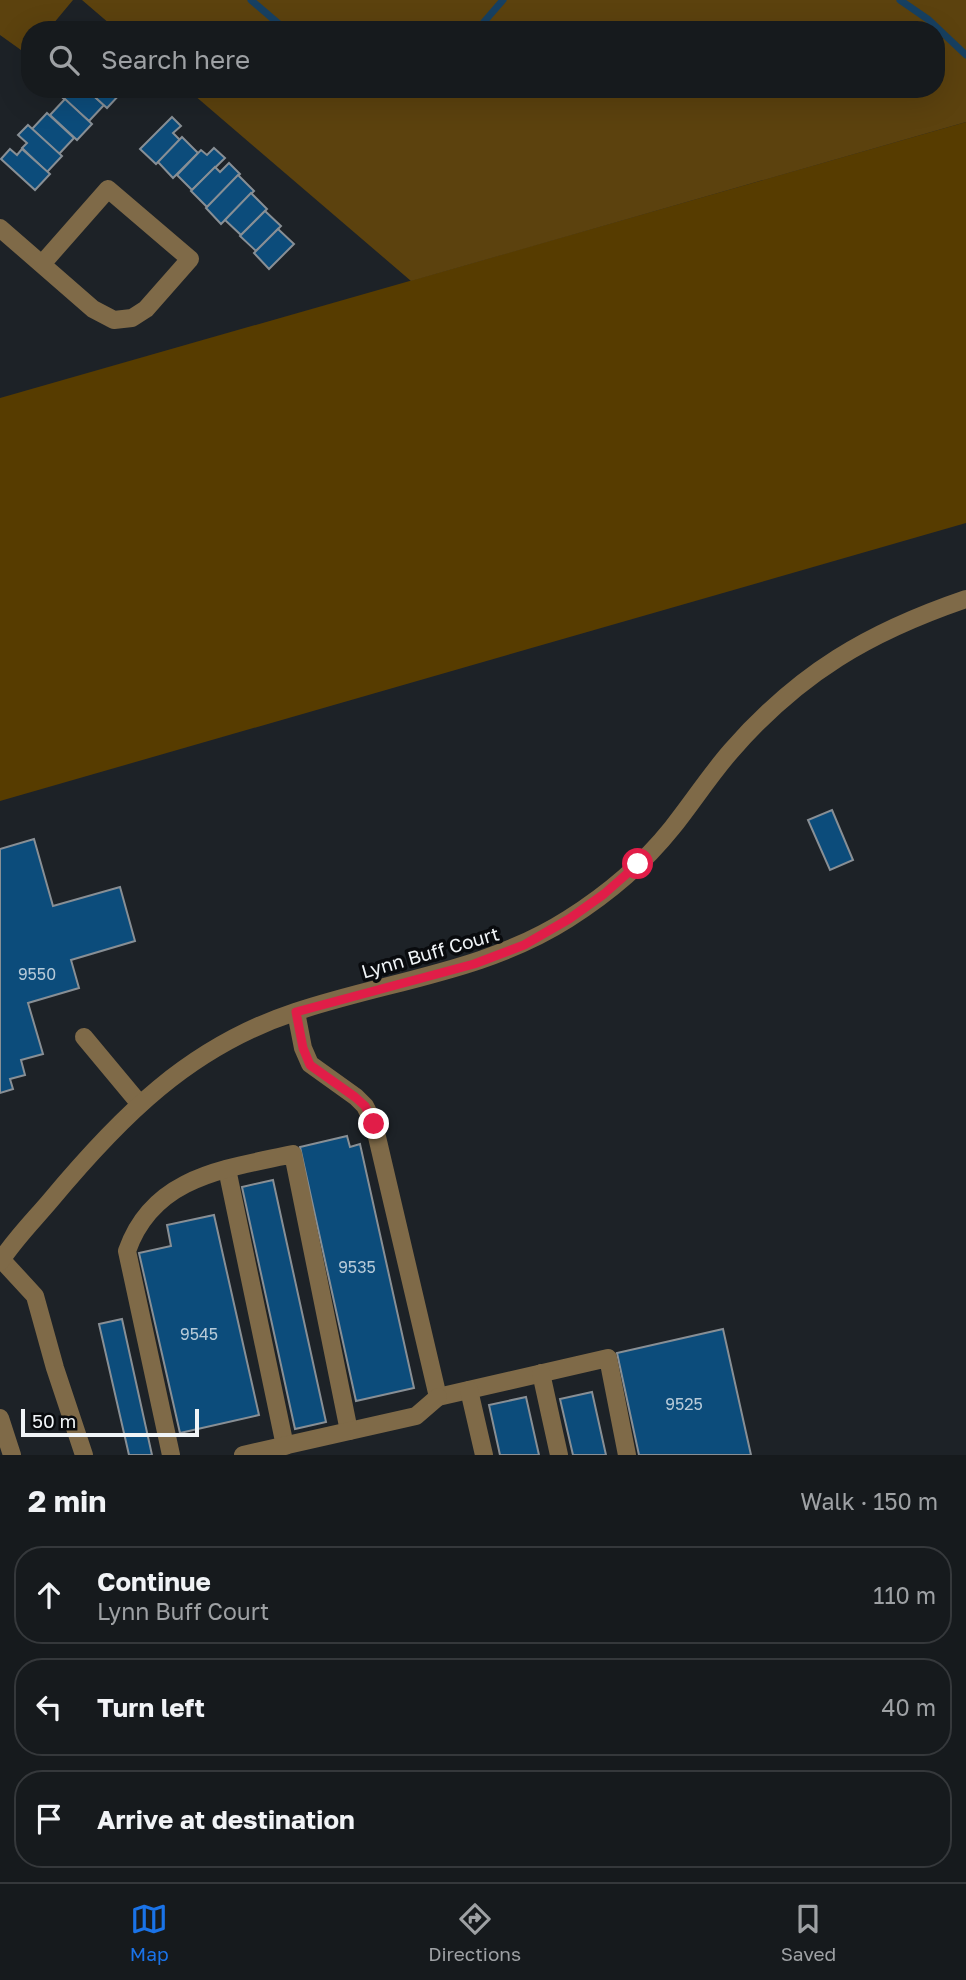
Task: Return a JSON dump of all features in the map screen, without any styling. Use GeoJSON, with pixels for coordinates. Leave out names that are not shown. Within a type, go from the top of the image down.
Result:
{"type":"FeatureCollection","features":[{"type":"Feature","properties":{"kind":"street"},"geometry":{"type":"LineString","coordinates":[[0,228],[41,264],[93,309],[114,320],[132,318],[146,309],[190,259],[108,188],[41,264]]}},
{"type":"Feature","properties":{"kind":"street","name":"Lynn Buff Court"},"geometry":{"type":"LineString","coordinates":[[0,1260],[78,1167],[139,1103],[183,1069],[217,1046],[259,1026],[296,1012],[474,964],[524,945],[569,919],[604,894],[638,864],[670,831],[730,752],[769,710],[814,673],[864,640],[919,615],[966,599]]}},
{"type":"Feature","properties":{"kind":"street"},"geometry":{"type":"LineString","coordinates":[[296,1012],[303,1048],[310,1065],[365,1106],[374,1124],[438,1397]]}},
{"type":"Feature","properties":{"kind":"street"},"geometry":{"type":"LineString","coordinates":[[84,1037],[139,1103]]}},
{"type":"Feature","properties":{"kind":"street"},"geometry":{"type":"LineString","coordinates":[[171,1455],[127,1251],[133,1235],[148,1213],[170,1192],[203,1175],[293,1154],[349,1431]]}},
{"type":"Feature","properties":{"kind":"street"},"geometry":{"type":"LineString","coordinates":[[227,1169],[285,1446]]}},
{"type":"Feature","properties":{"kind":"street"},"geometry":{"type":"LineString","coordinates":[[0,1260],[35,1296],[84,1455]]}},
{"type":"Feature","properties":{"kind":"street"},"geometry":{"type":"LineString","coordinates":[[243,1455],[416,1416],[438,1397],[608,1358],[627,1455]]}},
{"type":"Feature","properties":{"kind":"street"},"geometry":{"type":"LineString","coordinates":[[541,1373],[559,1455]]}},
{"type":"Feature","properties":{"kind":"street"},"geometry":{"type":"LineString","coordinates":[[469,1390],[484,1455]]}},
{"type":"Feature","properties":{"kind":"street"},"geometry":{"type":"LineString","coordinates":[[0,1418],[12,1455]]}},
{"type":"Feature","properties":{"kind":"shaded area"},"geometry":{"type":"Polygon","coordinates":[[[0,0],[73,0],[56,21],[21,21],[21,50],[0,35],[0,0]]]}},
{"type":"Feature","properties":{"kind":"shaded area"},"geometry":{"type":"Polygon","coordinates":[[[82,0],[966,0],[966,122],[411,281],[198,98],[945,98],[945,21],[106,21],[82,0]]]}},
{"type":"Feature","properties":{"kind":"shaded area"},"geometry":{"type":"Polygon","coordinates":[[[966,122],[966,523],[0,801],[0,398],[966,122]]]}},
{"type":"Feature","properties":{"kind":"building"},"geometry":{"type":"Polygon","coordinates":[[[63,98],[96,98],[104,105],[89,121],[63,98]]]}},
{"type":"Feature","properties":{"kind":"building"},"geometry":{"type":"Polygon","coordinates":[[[96,98],[116,98],[107,108],[96,98]]]}},
{"type":"Feature","properties":{"kind":"building"},"geometry":{"type":"Polygon","coordinates":[[[65,99],[92,124],[77,140],[50,115],[65,99]]]}},
{"type":"Feature","properties":{"kind":"building"},"geometry":{"type":"Polygon","coordinates":[[[47,113],[74,138],[59,154],[32,129],[47,113]]]}},
{"type":"Feature","properties":{"kind":"building"},"geometry":{"type":"Polygon","coordinates":[[[172,117],[181,126],[173,133],[180,140],[156,164],[140,149],[172,117]]]}},
{"type":"Feature","properties":{"kind":"building"},"geometry":{"type":"Polygon","coordinates":[[[28,125],[62,156],[47,172],[22,148],[27,143],[18,135],[28,125]]]}},
{"type":"Feature","properties":{"kind":"building"},"geometry":{"type":"Polygon","coordinates":[[[182,137],[198,153],[173,178],[158,162],[182,137]]]}},
{"type":"Feature","properties":{"kind":"building"},"geometry":{"type":"Polygon","coordinates":[[[214,148],[225,158],[192,190],[177,175],[201,150],[207,155],[214,148]]]}},
{"type":"Feature","properties":{"kind":"building"},"geometry":{"type":"Polygon","coordinates":[[[10,149],[17,155],[22,149],[50,174],[35,190],[1,159],[10,149]]]}},
{"type":"Feature","properties":{"kind":"building"},"geometry":{"type":"Polygon","coordinates":[[[229,163],[240,174],[207,207],[191,191],[215,167],[220,172],[229,163]]]}},
{"type":"Feature","properties":{"kind":"building"},"geometry":{"type":"Polygon","coordinates":[[[238,175],[254,191],[221,224],[206,208],[238,175]]]}},
{"type":"Feature","properties":{"kind":"building"},"geometry":{"type":"Polygon","coordinates":[[[251,193],[267,209],[241,235],[225,220],[251,193]]]}},
{"type":"Feature","properties":{"kind":"building"},"geometry":{"type":"Polygon","coordinates":[[[265,211],[281,226],[256,251],[240,236],[265,211]]]}},
{"type":"Feature","properties":{"kind":"building"},"geometry":{"type":"Polygon","coordinates":[[[278,229],[294,244],[269,269],[254,253],[278,229]]]}},
{"type":"Feature","properties":{"kind":"building"},"geometry":{"type":"Polygon","coordinates":[[[832,810],[853,860],[830,870],[808,820],[832,810]]]}},
{"type":"Feature","properties":{"kind":"building"},"geometry":{"type":"Polygon","coordinates":[[[34,839],[53,906],[120,887],[135,941],[71,960],[79,988],[28,1003],[43,1054],[21,1060],[25,1075],[10,1079],[13,1089],[0,1093],[0,849],[34,839]]]}},
{"type":"Feature","properties":{"kind":"building"},"geometry":{"type":"Polygon","coordinates":[[[347,1136],[350,1147],[360,1144],[414,1388],[356,1401],[300,1147],[347,1136]]]}},
{"type":"Feature","properties":{"kind":"building"},"geometry":{"type":"Polygon","coordinates":[[[273,1180],[326,1422],[295,1429],[242,1187],[273,1180]]]}},
{"type":"Feature","properties":{"kind":"building"},"geometry":{"type":"Polygon","coordinates":[[[214,1215],[259,1415],[180,1433],[139,1253],[171,1246],[167,1225],[214,1215]]]}},
{"type":"Feature","properties":{"kind":"building"},"geometry":{"type":"Polygon","coordinates":[[[122,1319],[152,1455],[129,1455],[99,1324],[122,1319]]]}},
{"type":"Feature","properties":{"kind":"building"},"geometry":{"type":"Polygon","coordinates":[[[723,1329],[751,1455],[639,1455],[617,1353],[723,1329]]]}},
{"type":"Feature","properties":{"kind":"building"},"geometry":{"type":"Polygon","coordinates":[[[592,1392],[606,1455],[573,1455],[560,1399],[592,1392]]]}},
{"type":"Feature","properties":{"kind":"building"},"geometry":{"type":"Polygon","coordinates":[[[526,1397],[539,1455],[500,1455],[489,1405],[526,1397]]]}},
{"type":"Feature","properties":{"kind":"waterway"},"geometry":{"type":"LineString","coordinates":[[251,0],[276,21]]}},
{"type":"Feature","properties":{"kind":"waterway"},"geometry":{"type":"LineString","coordinates":[[485,21],[503,0]]}},
{"type":"Feature","properties":{"kind":"waterway"},"geometry":{"type":"LineString","coordinates":[[900,0],[930,21]]}},
{"type":"Feature","properties":{"kind":"waterway"},"geometry":{"type":"LineString","coordinates":[[945,35],[966,55]]}},
{"type":"Feature","properties":{"kind":"route"},"geometry":{"type":"LineString","coordinates":[[374,1124],[365,1106],[310,1065],[303,1048],[296,1012],[474,964],[524,945],[569,919],[604,894],[638,864]]}}]}
